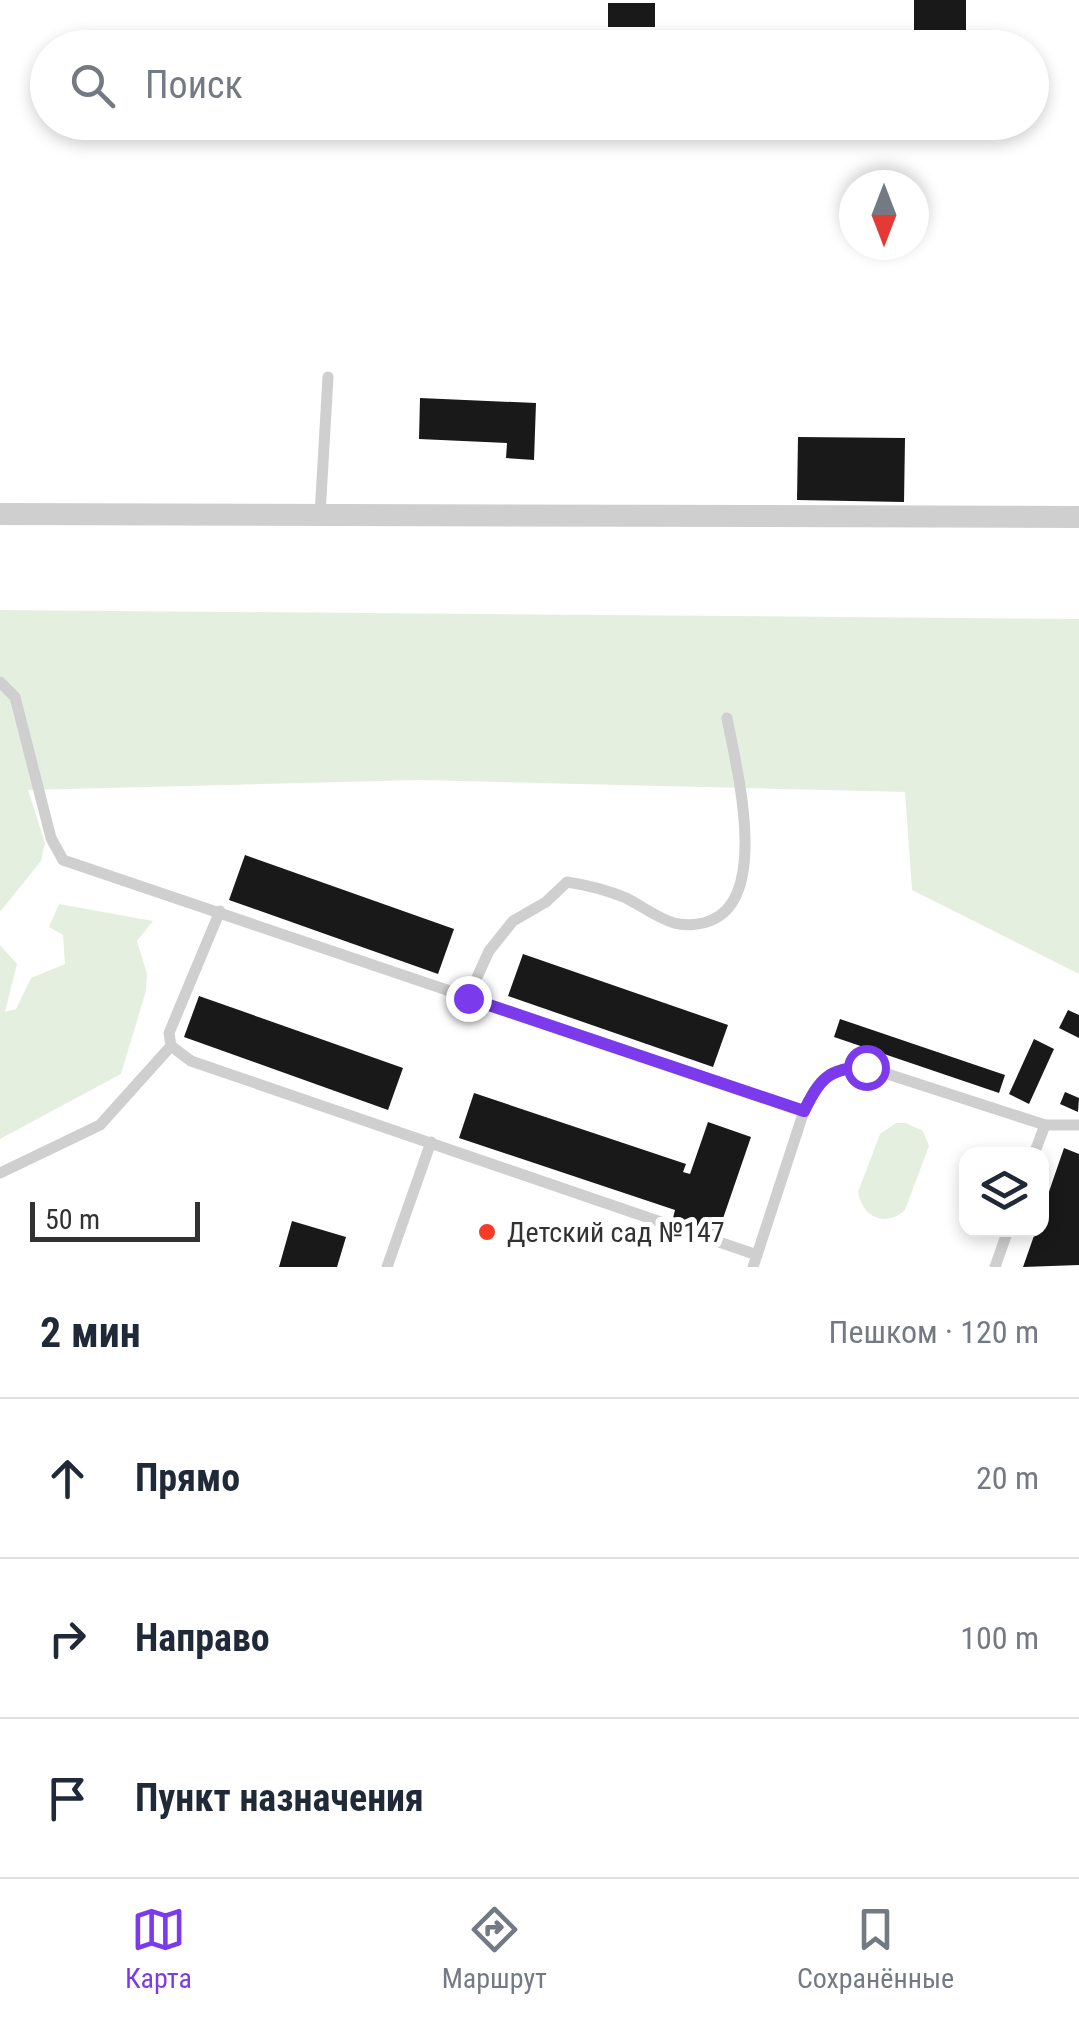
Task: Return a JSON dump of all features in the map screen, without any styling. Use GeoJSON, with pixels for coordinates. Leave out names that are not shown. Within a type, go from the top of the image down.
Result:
{"type":"FeatureCollection","features":[{"type":"Feature","properties":{"kind":"street"},"geometry":{"type":"LineString","coordinates":[[0,514],[1079,517]]}},
{"type":"Feature","properties":{"kind":"lane"},"geometry":{"type":"LineString","coordinates":[[320,515],[328,377]]}},
{"type":"Feature","properties":{"kind":"lane"},"geometry":{"type":"LineString","coordinates":[[0,682],[15,697],[51,838],[62,860],[804,1111]]}},
{"type":"Feature","properties":{"kind":"lane"},"geometry":{"type":"LineString","coordinates":[[468,998],[488,950],[514,920],[546,902],[566,882],[623,897],[675,923],[702,924],[722,916],[735,897],[744,859],[744,804],[727,718]]}},
{"type":"Feature","properties":{"kind":"lane"},"geometry":{"type":"LineString","coordinates":[[0,1173],[100,1125],[171,1046],[170,1033],[220,911]]}},
{"type":"Feature","properties":{"kind":"lane"},"geometry":{"type":"LineString","coordinates":[[171,1046],[192,1060],[432,1142],[755,1261],[804,1111],[826,1075],[848,1067],[866,1067],[1045,1125],[1079,1125]]}},
{"type":"Feature","properties":{"kind":"lane"},"geometry":{"type":"LineString","coordinates":[[1037,1147],[1045,1125]]}},
{"type":"Feature","properties":{"kind":"lane"},"geometry":{"type":"LineString","coordinates":[[387,1267],[432,1142]]}},
{"type":"Feature","properties":{"kind":"lane"},"geometry":{"type":"LineString","coordinates":[[995,1267],[1006,1237]]}},
{"type":"Feature","properties":{"kind":"green space"},"geometry":{"type":"Polygon","coordinates":[[[0,610],[1079,619],[1079,974],[912,890],[905,792],[420,780],[28,790],[45,843],[41,861],[0,912],[0,610]]]}},
{"type":"Feature","properties":{"kind":"green space"},"geometry":{"type":"Polygon","coordinates":[[[59,904],[153,921],[137,941],[147,974],[146,991],[121,1074],[0,1139],[0,945],[17,964],[5,1012],[16,1009],[31,978],[65,964],[63,935],[49,927],[59,904]]]}},
{"type":"Feature","properties":{"kind":"green space"},"geometry":{"type":"Polygon","coordinates":[[[896,1123],[923,1131],[929,1146],[905,1210],[882,1219],[864,1208],[858,1192],[880,1134],[896,1123]]]}},
{"type":"Feature","properties":{"kind":"building"},"geometry":{"type":"Polygon","coordinates":[[[914,0],[966,0],[966,30],[914,30],[914,0]]]}},
{"type":"Feature","properties":{"kind":"building"},"geometry":{"type":"Polygon","coordinates":[[[608,3],[655,3],[655,27],[608,27],[608,3]]]}},
{"type":"Feature","properties":{"kind":"building"},"geometry":{"type":"Polygon","coordinates":[[[420,398],[536,403],[534,460],[506,458],[507,443],[419,439],[420,398]]]}},
{"type":"Feature","properties":{"kind":"building"},"geometry":{"type":"Polygon","coordinates":[[[798,437],[905,438],[904,502],[797,500],[798,437]]]}},
{"type":"Feature","properties":{"kind":"building"},"geometry":{"type":"Polygon","coordinates":[[[245,855],[454,929],[438,974],[229,900],[245,855]]]}},
{"type":"Feature","properties":{"kind":"building"},"geometry":{"type":"Polygon","coordinates":[[[523,954],[728,1025],[713,1067],[508,996],[523,954]]]}},
{"type":"Feature","properties":{"kind":"building"},"geometry":{"type":"Polygon","coordinates":[[[199,996],[403,1068],[388,1110],[184,1037],[199,996]]]}},
{"type":"Feature","properties":{"kind":"building"},"geometry":{"type":"Polygon","coordinates":[[[1068,1010],[1079,1015],[1079,1038],[1059,1028],[1068,1010]]]}},
{"type":"Feature","properties":{"kind":"building"},"geometry":{"type":"Polygon","coordinates":[[[840,1019],[1005,1075],[999,1093],[834,1037],[840,1019]]]}},
{"type":"Feature","properties":{"kind":"building"},"geometry":{"type":"Polygon","coordinates":[[[1034,1039],[1054,1049],[1029,1104],[1009,1094],[1034,1039]]]}},
{"type":"Feature","properties":{"kind":"building"},"geometry":{"type":"Polygon","coordinates":[[[1065,1092],[1079,1098],[1078,1112],[1060,1104],[1065,1092]]]}},
{"type":"Feature","properties":{"kind":"building"},"geometry":{"type":"Polygon","coordinates":[[[474,1093],[686,1164],[683,1172],[690,1174],[708,1122],[751,1137],[718,1233],[673,1218],[675,1210],[459,1138],[474,1093]]]}},
{"type":"Feature","properties":{"kind":"building"},"geometry":{"type":"Polygon","coordinates":[[[1064,1148],[1079,1154],[1079,1265],[1023,1267],[1034,1237],[1049,1237],[1049,1192],[1064,1148]]]}},
{"type":"Feature","properties":{"kind":"building"},"geometry":{"type":"Polygon","coordinates":[[[292,1221],[346,1237],[337,1267],[279,1267],[292,1221]]]}},
{"type":"Feature","properties":{"kind":"place","name":"Детский сад №147"},"geometry":{"type":"Point","coordinates":[487,1232]}},
{"type":"Feature","properties":{"kind":"route"},"geometry":{"type":"LineString","coordinates":[[468,998],[804,1111],[826,1075],[848,1067],[866,1067]]}}]}
